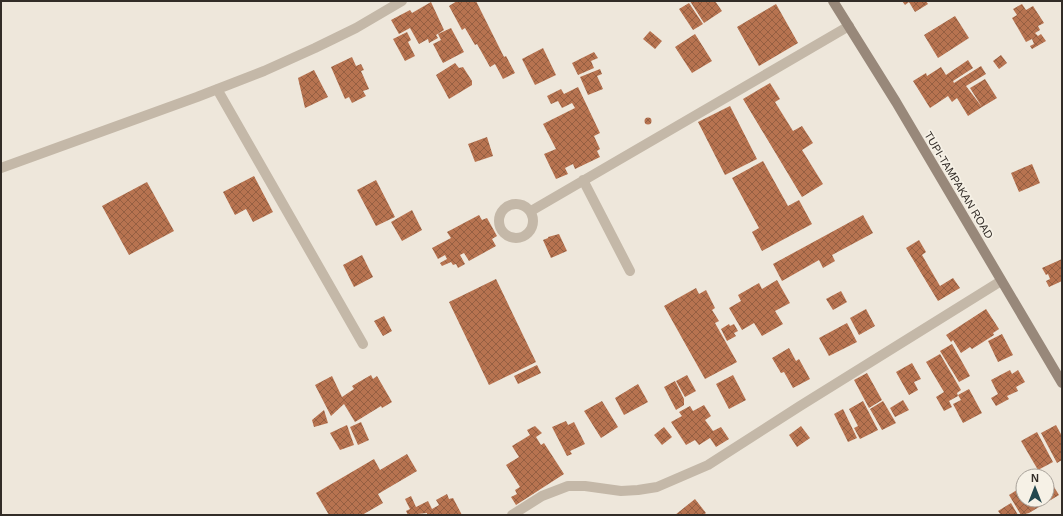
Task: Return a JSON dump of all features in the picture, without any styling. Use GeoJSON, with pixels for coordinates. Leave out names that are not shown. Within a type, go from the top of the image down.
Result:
{"type":"FeatureCollection","features":[{"type":"Feature","properties":{"kind":"main road","name":"TUPI-TAMPAKAN ROAD"},"geometry":{"type":"LineString","coordinates":[[833,1],[1062,383]]}},
{"type":"Feature","properties":{"kind":"street"},"geometry":{"type":"LineString","coordinates":[[1,168],[217,89],[315,48],[356,28],[402,1]]}},
{"type":"Feature","properties":{"kind":"street"},"geometry":{"type":"LineString","coordinates":[[531,211],[849,26]]}},
{"type":"Feature","properties":{"kind":"street"},"geometry":{"type":"LineString","coordinates":[[217,89],[363,344]]}},
{"type":"Feature","properties":{"kind":"street"},"geometry":{"type":"LineString","coordinates":[[583,180],[630,271]]}},
{"type":"Feature","properties":{"kind":"street"},"geometry":{"type":"LineString","coordinates":[[512,515],[542,496],[568,486],[585,486],[621,491],[638,490],[657,487],[708,465],[1001,281]]}},
{"type":"Feature","properties":{"kind":"building"},"geometry":{"type":"Polygon","coordinates":[[[457,1],[476,1],[504,57],[506,56],[515,73],[503,79],[495,64],[490,67],[477,44],[475,45],[465,28],[462,30],[449,6],[457,1]]]}},
{"type":"Feature","properties":{"kind":"building"},"geometry":{"type":"Polygon","coordinates":[[[690,1],[715,1],[722,11],[704,23],[690,1]]]}},
{"type":"Feature","properties":{"kind":"building"},"geometry":{"type":"Polygon","coordinates":[[[902,1],[926,1],[928,4],[915,12],[909,2],[905,5],[902,1]]]}},
{"type":"Feature","properties":{"kind":"building"},"geometry":{"type":"Polygon","coordinates":[[[431,2],[444,30],[436,35],[438,38],[429,43],[428,39],[419,44],[410,28],[399,34],[391,20],[410,10],[412,13],[431,2]]]}},
{"type":"Feature","properties":{"kind":"building"},"geometry":{"type":"Polygon","coordinates":[[[689,3],[703,24],[693,30],[679,9],[689,3]]]}},
{"type":"Feature","properties":{"kind":"building"},"geometry":{"type":"Polygon","coordinates":[[[776,4],[798,43],[759,66],[737,27],[776,4]]]}},
{"type":"Feature","properties":{"kind":"building"},"geometry":{"type":"Polygon","coordinates":[[[1022,4],[1026,10],[1033,6],[1044,23],[1038,26],[1040,30],[1035,33],[1038,36],[1041,34],[1046,41],[1032,49],[1030,46],[1034,44],[1032,39],[1026,42],[1012,18],[1017,15],[1013,9],[1022,4]]]}},
{"type":"Feature","properties":{"kind":"building"},"geometry":{"type":"Polygon","coordinates":[[[955,16],[969,38],[938,58],[924,35],[955,16]]]}},
{"type":"Feature","properties":{"kind":"building"},"geometry":{"type":"Polygon","coordinates":[[[451,28],[464,52],[443,63],[433,44],[441,40],[438,34],[451,28]]]}},
{"type":"Feature","properties":{"kind":"building"},"geometry":{"type":"Polygon","coordinates":[[[650,31],[662,41],[655,49],[643,39],[650,31]]]}},
{"type":"Feature","properties":{"kind":"building"},"geometry":{"type":"Polygon","coordinates":[[[407,32],[411,40],[408,42],[415,56],[405,61],[393,39],[407,32]]]}},
{"type":"Feature","properties":{"kind":"building"},"geometry":{"type":"Polygon","coordinates":[[[695,34],[712,61],[692,73],[675,47],[695,34]]]}},
{"type":"Feature","properties":{"kind":"building"},"geometry":{"type":"Polygon","coordinates":[[[543,48],[556,75],[535,85],[522,59],[543,48]]]}},
{"type":"Feature","properties":{"kind":"building"},"geometry":{"type":"Polygon","coordinates":[[[594,52],[598,58],[591,61],[594,68],[578,75],[572,63],[594,52]]]}},
{"type":"Feature","properties":{"kind":"building"},"geometry":{"type":"Polygon","coordinates":[[[1001,55],[1007,63],[999,69],[993,61],[1001,55]]]}},
{"type":"Feature","properties":{"kind":"building"},"geometry":{"type":"Polygon","coordinates":[[[352,57],[356,66],[361,64],[364,70],[361,71],[369,89],[363,91],[366,96],[352,103],[349,97],[345,99],[331,67],[352,57]]]}},
{"type":"Feature","properties":{"kind":"building"},"geometry":{"type":"Polygon","coordinates":[[[968,60],[973,68],[953,81],[954,83],[981,66],[986,74],[966,86],[982,107],[968,116],[957,98],[952,102],[948,96],[930,108],[913,81],[926,73],[927,76],[941,67],[946,75],[968,60]]]}},
{"type":"Feature","properties":{"kind":"building"},"geometry":{"type":"Polygon","coordinates":[[[455,63],[459,68],[463,67],[472,81],[472,85],[449,99],[436,75],[455,63]]]}},
{"type":"Feature","properties":{"kind":"building"},"geometry":{"type":"Polygon","coordinates":[[[600,69],[602,74],[597,76],[603,89],[588,95],[580,77],[600,69]]]}},
{"type":"Feature","properties":{"kind":"building"},"geometry":{"type":"Polygon","coordinates":[[[314,70],[328,97],[305,108],[298,78],[314,70]]]}},
{"type":"Feature","properties":{"kind":"building"},"geometry":{"type":"Polygon","coordinates":[[[985,79],[997,98],[982,107],[970,88],[985,79]]]}},
{"type":"Feature","properties":{"kind":"building"},"geometry":{"type":"Polygon","coordinates":[[[770,83],[780,99],[775,102],[793,131],[802,126],[813,143],[802,150],[823,184],[802,197],[743,99],[770,83]]]}},
{"type":"Feature","properties":{"kind":"building"},"geometry":{"type":"Polygon","coordinates":[[[578,87],[600,133],[594,136],[600,149],[597,151],[600,157],[575,169],[573,164],[565,168],[568,174],[556,179],[544,154],[556,149],[543,124],[575,108],[572,103],[562,108],[558,101],[551,104],[547,96],[561,89],[564,94],[578,87]]]}},
{"type":"Feature","properties":{"kind":"building"},"geometry":{"type":"Polygon","coordinates":[[[730,106],[757,159],[725,175],[698,122],[730,106]]]}},
{"type":"Feature","properties":{"kind":"building"},"geometry":{"type":"Polygon","coordinates":[[[648,117],[651,118],[651,124],[648,125],[645,124],[644,121],[645,118],[648,117]]]}},
{"type":"Feature","properties":{"kind":"building"},"geometry":{"type":"Polygon","coordinates":[[[487,137],[493,156],[475,162],[468,144],[487,137]]]}},
{"type":"Feature","properties":{"kind":"building"},"geometry":{"type":"Polygon","coordinates":[[[763,161],[788,206],[799,200],[812,224],[762,251],[752,232],[759,228],[732,178],[763,161]]]}},
{"type":"Feature","properties":{"kind":"building"},"geometry":{"type":"Polygon","coordinates":[[[1032,164],[1040,183],[1019,192],[1011,173],[1032,164]]]}},
{"type":"Feature","properties":{"kind":"building"},"geometry":{"type":"Polygon","coordinates":[[[254,176],[273,212],[253,222],[246,209],[235,215],[223,192],[254,176]]]}},
{"type":"Feature","properties":{"kind":"building"},"geometry":{"type":"Polygon","coordinates":[[[376,180],[395,217],[376,226],[357,190],[376,180]]]}},
{"type":"Feature","properties":{"kind":"building"},"geometry":{"type":"Polygon","coordinates":[[[147,182],[174,231],[129,255],[102,206],[147,182]]]}},
{"type":"Feature","properties":{"kind":"building"},"geometry":{"type":"Polygon","coordinates":[[[412,210],[422,230],[402,241],[391,222],[412,210]]]}},
{"type":"Feature","properties":{"kind":"building"},"geometry":{"type":"Polygon","coordinates":[[[479,215],[482,220],[487,218],[497,236],[492,239],[496,246],[469,261],[464,253],[460,255],[465,264],[458,268],[456,264],[453,265],[451,262],[442,266],[440,263],[447,259],[445,255],[438,259],[432,248],[451,238],[447,232],[479,215]]]}},
{"type":"Feature","properties":{"kind":"building"},"geometry":{"type":"Polygon","coordinates":[[[863,215],[873,233],[832,255],[835,261],[823,268],[819,260],[782,281],[773,264],[863,215]]]}},
{"type":"Feature","properties":{"kind":"building"},"geometry":{"type":"Polygon","coordinates":[[[559,234],[567,251],[551,258],[543,240],[559,234]]]}},
{"type":"Feature","properties":{"kind":"building"},"geometry":{"type":"Polygon","coordinates":[[[919,240],[926,252],[922,255],[940,286],[953,278],[960,288],[938,301],[906,248],[919,240]]]}},
{"type":"Feature","properties":{"kind":"building"},"geometry":{"type":"Polygon","coordinates":[[[362,255],[373,277],[354,287],[343,265],[362,255]]]}},
{"type":"Feature","properties":{"kind":"building"},"geometry":{"type":"Polygon","coordinates":[[[1062,259],[1062,281],[1049,287],[1046,281],[1050,279],[1048,274],[1046,275],[1042,268],[1062,259]]]}},
{"type":"Feature","properties":{"kind":"building"},"geometry":{"type":"Polygon","coordinates":[[[496,279],[536,362],[489,385],[449,302],[496,279]]]}},
{"type":"Feature","properties":{"kind":"building"},"geometry":{"type":"Polygon","coordinates":[[[777,280],[790,303],[775,311],[783,324],[762,336],[754,323],[742,330],[729,308],[741,301],[738,295],[759,283],[762,289],[777,280]]]}},
{"type":"Feature","properties":{"kind":"building"},"geometry":{"type":"Polygon","coordinates":[[[696,288],[699,294],[706,290],[715,308],[712,310],[719,321],[715,323],[737,362],[705,379],[664,306],[696,288]]]}},
{"type":"Feature","properties":{"kind":"building"},"geometry":{"type":"Polygon","coordinates":[[[841,291],[847,302],[833,310],[826,299],[841,291]]]}},
{"type":"Feature","properties":{"kind":"building"},"geometry":{"type":"Polygon","coordinates":[[[866,309],[875,326],[859,335],[850,318],[866,309]]]}},
{"type":"Feature","properties":{"kind":"building"},"geometry":{"type":"Polygon","coordinates":[[[986,309],[999,329],[993,333],[994,335],[972,349],[970,347],[961,353],[953,340],[951,342],[946,335],[986,309]]]}},
{"type":"Feature","properties":{"kind":"building"},"geometry":{"type":"Polygon","coordinates":[[[384,316],[392,331],[383,336],[374,321],[384,316]]]}},
{"type":"Feature","properties":{"kind":"building"},"geometry":{"type":"Polygon","coordinates":[[[847,323],[857,342],[829,356],[819,338],[847,323]]]}},
{"type":"Feature","properties":{"kind":"building"},"geometry":{"type":"Polygon","coordinates":[[[729,324],[730,326],[734,324],[738,331],[734,333],[736,336],[727,341],[721,329],[729,324]]]}},
{"type":"Feature","properties":{"kind":"building"},"geometry":{"type":"Polygon","coordinates":[[[1002,334],[1013,355],[998,362],[988,341],[1002,334]]]}},
{"type":"Feature","properties":{"kind":"building"},"geometry":{"type":"Polygon","coordinates":[[[952,344],[970,376],[959,382],[940,351],[952,344]]]}},
{"type":"Feature","properties":{"kind":"building"},"geometry":{"type":"Polygon","coordinates":[[[789,348],[796,361],[799,359],[810,379],[793,388],[784,372],[781,373],[772,358],[789,348]]]}},
{"type":"Feature","properties":{"kind":"building"},"geometry":{"type":"Polygon","coordinates":[[[940,354],[961,390],[957,393],[958,396],[949,401],[952,407],[944,411],[936,397],[944,392],[926,362],[940,354]]]}},
{"type":"Feature","properties":{"kind":"building"},"geometry":{"type":"Polygon","coordinates":[[[912,363],[921,379],[914,382],[918,390],[909,395],[896,372],[912,363]]]}},
{"type":"Feature","properties":{"kind":"building"},"geometry":{"type":"Polygon","coordinates":[[[537,365],[541,373],[518,384],[514,376],[537,365]]]}},
{"type":"Feature","properties":{"kind":"building"},"geometry":{"type":"Polygon","coordinates":[[[1010,370],[1012,374],[1018,370],[1025,382],[1016,387],[1018,391],[1007,396],[1009,399],[996,406],[991,398],[998,394],[991,380],[1010,370]]]}},
{"type":"Feature","properties":{"kind":"building"},"geometry":{"type":"Polygon","coordinates":[[[867,373],[882,400],[869,408],[854,380],[867,373]]]}},
{"type":"Feature","properties":{"kind":"building"},"geometry":{"type":"Polygon","coordinates":[[[371,375],[373,379],[377,376],[392,402],[382,408],[381,406],[355,422],[344,404],[331,416],[315,385],[332,376],[342,397],[354,389],[352,386],[371,375]]]}},
{"type":"Feature","properties":{"kind":"building"},"geometry":{"type":"Polygon","coordinates":[[[687,375],[696,391],[685,397],[676,381],[687,375]]]}},
{"type":"Feature","properties":{"kind":"building"},"geometry":{"type":"Polygon","coordinates":[[[733,375],[746,400],[729,409],[716,384],[733,375]]]}},
{"type":"Feature","properties":{"kind":"building"},"geometry":{"type":"Polygon","coordinates":[[[675,381],[684,399],[684,405],[676,410],[664,387],[675,381]]]}},
{"type":"Feature","properties":{"kind":"building"},"geometry":{"type":"Polygon","coordinates":[[[638,384],[648,402],[624,415],[615,398],[638,384]]]}},
{"type":"Feature","properties":{"kind":"building"},"geometry":{"type":"Polygon","coordinates":[[[969,389],[982,413],[963,423],[953,404],[961,400],[958,395],[969,389]]]}},
{"type":"Feature","properties":{"kind":"building"},"geometry":{"type":"Polygon","coordinates":[[[903,400],[909,410],[895,417],[890,408],[903,400]]]}},
{"type":"Feature","properties":{"kind":"building"},"geometry":{"type":"Polygon","coordinates":[[[602,401],[618,427],[601,438],[584,411],[602,401]]]}},
{"type":"Feature","properties":{"kind":"building"},"geometry":{"type":"Polygon","coordinates":[[[863,401],[878,430],[860,439],[854,428],[858,426],[849,409],[863,401]]]}},
{"type":"Feature","properties":{"kind":"building"},"geometry":{"type":"Polygon","coordinates":[[[883,401],[896,423],[882,430],[870,409],[883,401]]]}},
{"type":"Feature","properties":{"kind":"building"},"geometry":{"type":"Polygon","coordinates":[[[704,405],[711,416],[705,420],[713,431],[721,427],[729,439],[716,447],[710,438],[699,445],[695,440],[686,445],[671,422],[682,416],[679,412],[690,406],[693,411],[704,405]]]}},
{"type":"Feature","properties":{"kind":"building"},"geometry":{"type":"Polygon","coordinates":[[[843,409],[857,438],[848,442],[834,414],[843,409]]]}},
{"type":"Feature","properties":{"kind":"building"},"geometry":{"type":"Polygon","coordinates":[[[324,410],[328,423],[314,427],[312,420],[324,410]]]}},
{"type":"Feature","properties":{"kind":"building"},"geometry":{"type":"Polygon","coordinates":[[[566,421],[568,425],[574,422],[585,444],[570,451],[572,454],[567,456],[552,427],[566,421]]]}},
{"type":"Feature","properties":{"kind":"building"},"geometry":{"type":"Polygon","coordinates":[[[361,422],[369,440],[358,445],[350,427],[361,422]]]}},
{"type":"Feature","properties":{"kind":"building"},"geometry":{"type":"Polygon","coordinates":[[[347,425],[354,445],[340,450],[330,433],[347,425]]]}},
{"type":"Feature","properties":{"kind":"building"},"geometry":{"type":"Polygon","coordinates":[[[1056,425],[1062,436],[1062,460],[1057,463],[1041,433],[1056,425]]]}},
{"type":"Feature","properties":{"kind":"building"},"geometry":{"type":"Polygon","coordinates":[[[535,426],[542,433],[536,437],[541,445],[544,443],[564,474],[516,505],[511,497],[517,494],[515,490],[520,487],[506,465],[519,457],[512,446],[530,435],[527,430],[535,426]]]}},
{"type":"Feature","properties":{"kind":"building"},"geometry":{"type":"Polygon","coordinates":[[[801,426],[810,438],[797,447],[789,435],[801,426]]]}},
{"type":"Feature","properties":{"kind":"building"},"geometry":{"type":"Polygon","coordinates":[[[664,427],[672,437],[662,445],[654,435],[664,427]]]}},
{"type":"Feature","properties":{"kind":"building"},"geometry":{"type":"Polygon","coordinates":[[[1037,432],[1053,462],[1042,468],[1037,468],[1021,441],[1037,432]]]}},
{"type":"Feature","properties":{"kind":"building"},"geometry":{"type":"Polygon","coordinates":[[[407,454],[417,471],[378,494],[383,503],[362,515],[329,515],[316,493],[374,459],[380,470],[407,454]]]}},
{"type":"Feature","properties":{"kind":"building"},"geometry":{"type":"Polygon","coordinates":[[[1055,488],[1059,495],[1055,497],[1055,488]]]}},
{"type":"Feature","properties":{"kind":"building"},"geometry":{"type":"Polygon","coordinates":[[[1015,491],[1015,505],[1009,495],[1015,491]]]}},
{"type":"Feature","properties":{"kind":"building"},"geometry":{"type":"Polygon","coordinates":[[[447,494],[449,499],[453,498],[462,515],[427,515],[427,513],[408,515],[406,511],[410,509],[405,499],[411,496],[416,507],[428,501],[432,509],[439,505],[436,500],[447,494]]]}},
{"type":"Feature","properties":{"kind":"building"},"geometry":{"type":"Polygon","coordinates":[[[695,499],[706,513],[703,515],[675,515],[695,499]]]}},
{"type":"Feature","properties":{"kind":"building"},"geometry":{"type":"Polygon","coordinates":[[[1011,503],[1018,515],[1001,515],[998,511],[1011,503]]]}},
{"type":"Feature","properties":{"kind":"building"},"geometry":{"type":"Polygon","coordinates":[[[1017,508],[1037,508],[1029,513],[1021,515],[1017,508]]]}}]}
